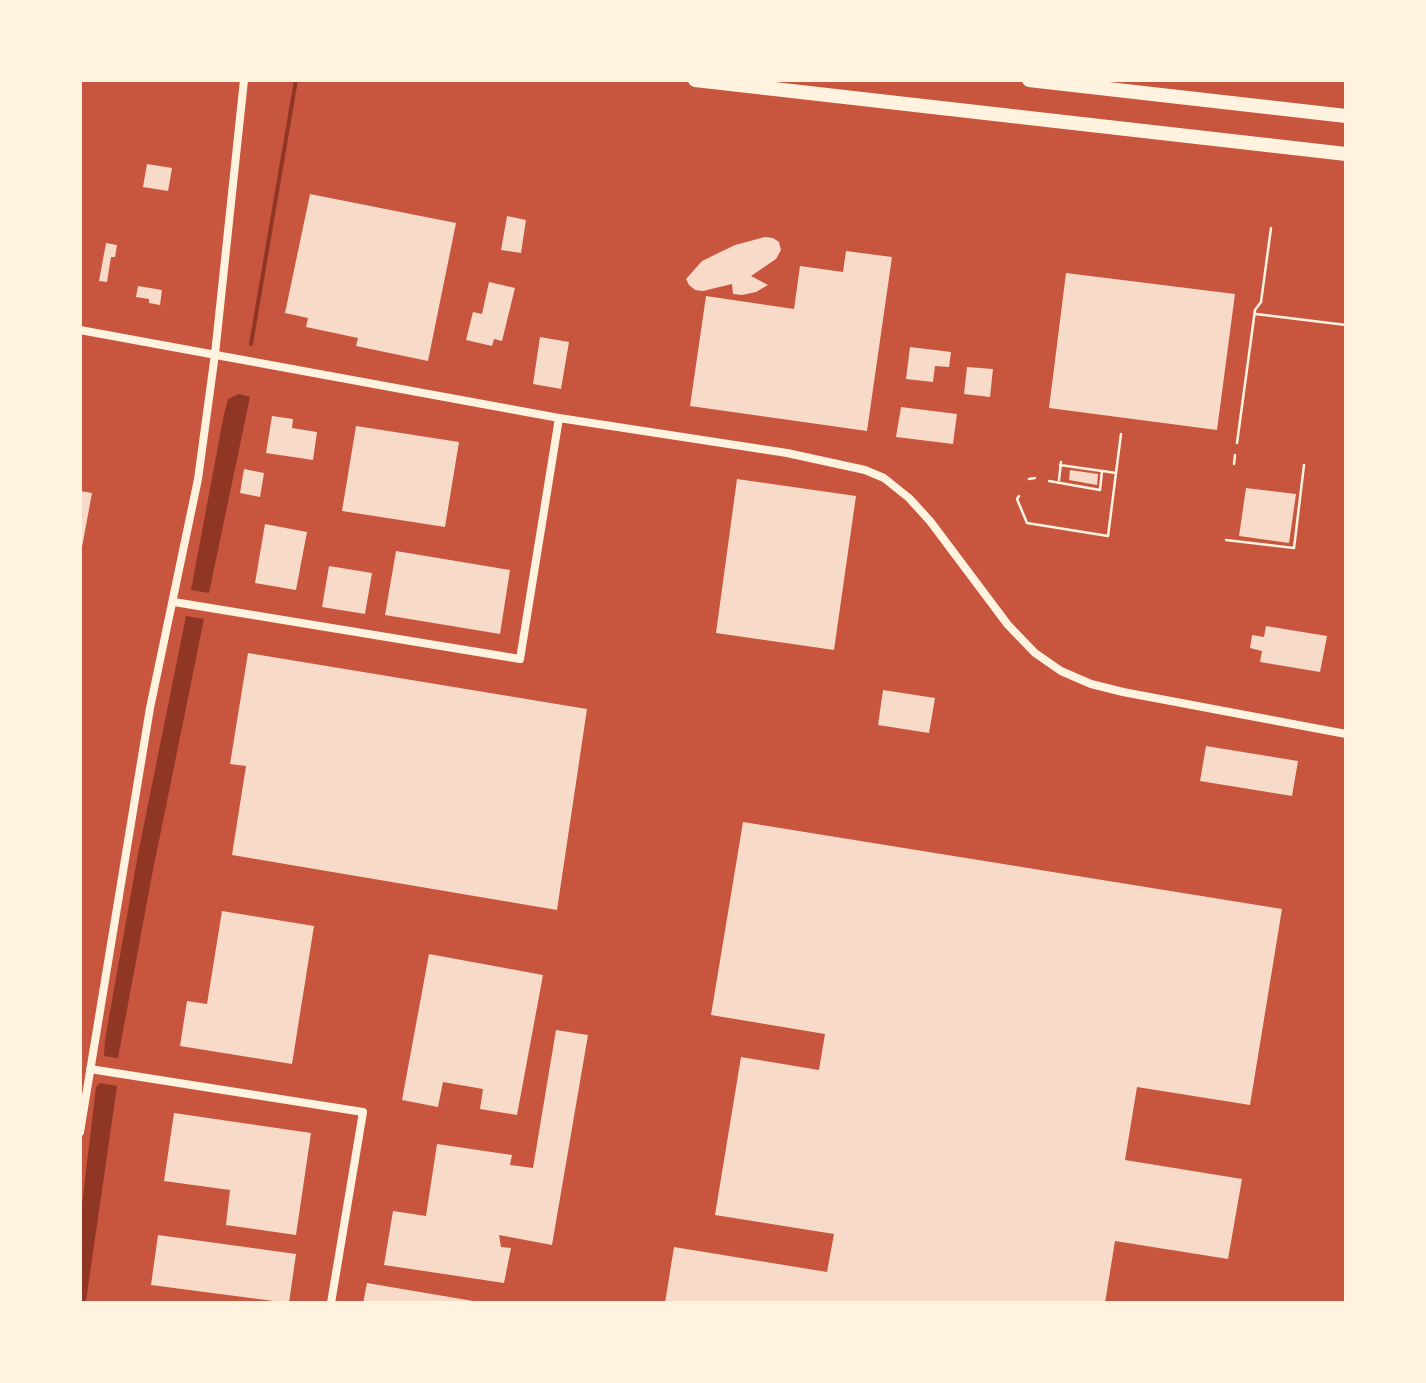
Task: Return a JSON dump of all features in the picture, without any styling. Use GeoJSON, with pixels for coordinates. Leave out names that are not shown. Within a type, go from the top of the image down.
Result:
{"type":"FeatureCollection","features":[{"type":"Feature","properties":{"kind":"highway"},"geometry":{"type":"LineString","coordinates":[[695,80],[1346,154]]}},
{"type":"Feature","properties":{"kind":"highway"},"geometry":{"type":"LineString","coordinates":[[1028,80],[1346,116]]}},
{"type":"Feature","properties":{"kind":"street"},"geometry":{"type":"LineString","coordinates":[[80,1132],[150,708],[198,479],[244,80]]}},
{"type":"Feature","properties":{"kind":"street"},"geometry":{"type":"LineString","coordinates":[[80,330],[560,418],[787,453],[865,470],[884,478],[909,498],[1008,625],[1035,653],[1061,672],[1123,692],[1346,734]]}},
{"type":"Feature","properties":{"kind":"street"},"geometry":{"type":"LineString","coordinates":[[174,602],[520,659],[560,418]]}},
{"type":"Feature","properties":{"kind":"street"},"geometry":{"type":"LineString","coordinates":[[90,1069],[363,1112],[331,1303]]}},
{"type":"Feature","properties":{"kind":"path"},"geometry":{"type":"LineString","coordinates":[[1237,443],[1271,228]]}},
{"type":"Feature","properties":{"kind":"path"},"geometry":{"type":"LineString","coordinates":[[1255,314],[1346,325]]}},
{"type":"Feature","properties":{"kind":"path"},"geometry":{"type":"LineString","coordinates":[[1011,495],[1018,498],[1027,523],[1108,536],[1121,434]]}},
{"type":"Feature","properties":{"kind":"path"},"geometry":{"type":"LineString","coordinates":[[1234,464],[1236,454]]}},
{"type":"Feature","properties":{"kind":"path"},"geometry":{"type":"LineString","coordinates":[[1059,484],[1060,464],[1116,474]]}},
{"type":"Feature","properties":{"kind":"path"},"geometry":{"type":"LineString","coordinates":[[1226,540],[1294,548],[1304,465]]}},
{"type":"Feature","properties":{"kind":"path"},"geometry":{"type":"LineString","coordinates":[[1048,482],[1100,490],[1102,471]]}},
{"type":"Feature","properties":{"kind":"shaded area"},"geometry":{"type":"Polygon","coordinates":[[[239,394],[250,397],[209,593],[191,590],[224,414],[228,399],[239,394]]]}},
{"type":"Feature","properties":{"kind":"shaded area"},"geometry":{"type":"Polygon","coordinates":[[[186,616],[204,619],[118,1058],[104,1056],[138,854],[186,616]]]}},
{"type":"Feature","properties":{"kind":"shaded area"},"geometry":{"type":"Polygon","coordinates":[[[100,1083],[117,1086],[86,1301],[80,1303],[80,1221],[96,1087],[100,1083]]]}},
{"type":"Feature","properties":{"kind":"building"},"geometry":{"type":"Polygon","coordinates":[[[147,164],[172,168],[168,191],[143,187],[147,164]]]}},
{"type":"Feature","properties":{"kind":"building"},"geometry":{"type":"Polygon","coordinates":[[[310,194],[456,223],[428,361],[356,346],[358,338],[306,327],[308,318],[285,313],[310,194]]]}},
{"type":"Feature","properties":{"kind":"building"},"geometry":{"type":"Polygon","coordinates":[[[507,216],[526,220],[521,253],[501,250],[507,216]]]}},
{"type":"Feature","properties":{"kind":"building"},"geometry":{"type":"Polygon","coordinates":[[[765,237],[779,242],[781,250],[776,259],[751,276],[768,285],[742,295],[733,294],[732,284],[703,291],[689,285],[686,279],[702,261],[735,245],[765,237]]]}},
{"type":"Feature","properties":{"kind":"building"},"geometry":{"type":"Polygon","coordinates":[[[106,243],[117,245],[107,282],[99,281],[106,243]]]}},
{"type":"Feature","properties":{"kind":"building"},"geometry":{"type":"Polygon","coordinates":[[[846,251],[892,257],[867,431],[690,406],[706,296],[794,309],[800,266],[843,272],[846,251]]]}},
{"type":"Feature","properties":{"kind":"building"},"geometry":{"type":"Polygon","coordinates":[[[1066,273],[1235,294],[1217,430],[1049,408],[1066,273]]]}},
{"type":"Feature","properties":{"kind":"building"},"geometry":{"type":"Polygon","coordinates":[[[489,282],[515,288],[502,341],[494,339],[492,346],[466,340],[473,312],[482,314],[489,282]]]}},
{"type":"Feature","properties":{"kind":"building"},"geometry":{"type":"Polygon","coordinates":[[[138,286],[162,290],[160,305],[136,297],[138,286]]]}},
{"type":"Feature","properties":{"kind":"building"},"geometry":{"type":"Polygon","coordinates":[[[540,337],[569,342],[561,389],[533,384],[540,337]]]}},
{"type":"Feature","properties":{"kind":"building"},"geometry":{"type":"Polygon","coordinates":[[[910,347],[951,352],[949,367],[935,366],[933,382],[906,379],[910,347]]]}},
{"type":"Feature","properties":{"kind":"building"},"geometry":{"type":"Polygon","coordinates":[[[967,367],[993,369],[990,397],[964,394],[967,367]]]}},
{"type":"Feature","properties":{"kind":"building"},"geometry":{"type":"Polygon","coordinates":[[[901,407],[957,414],[953,444],[896,437],[901,407]]]}},
{"type":"Feature","properties":{"kind":"building"},"geometry":{"type":"Polygon","coordinates":[[[272,416],[293,419],[292,428],[317,432],[313,460],[266,453],[272,416]]]}},
{"type":"Feature","properties":{"kind":"building"},"geometry":{"type":"Polygon","coordinates":[[[356,426],[459,442],[445,527],[342,511],[356,426]]]}},
{"type":"Feature","properties":{"kind":"building"},"geometry":{"type":"Polygon","coordinates":[[[244,469],[264,473],[260,497],[240,493],[244,469]]]}},
{"type":"Feature","properties":{"kind":"building"},"geometry":{"type":"Polygon","coordinates":[[[1070,470],[1098,474],[1097,485],[1069,480],[1070,470]]]}},
{"type":"Feature","properties":{"kind":"building"},"geometry":{"type":"Polygon","coordinates":[[[737,479],[856,496],[834,650],[716,633],[737,479]]]}},
{"type":"Feature","properties":{"kind":"building"},"geometry":{"type":"Polygon","coordinates":[[[1246,488],[1296,494],[1289,543],[1239,536],[1246,488]]]}},
{"type":"Feature","properties":{"kind":"building"},"geometry":{"type":"Polygon","coordinates":[[[80,491],[92,493],[82,547],[80,546],[80,491]]]}},
{"type":"Feature","properties":{"kind":"building"},"geometry":{"type":"Polygon","coordinates":[[[265,524],[307,532],[296,590],[255,583],[265,524]]]}},
{"type":"Feature","properties":{"kind":"building"},"geometry":{"type":"Polygon","coordinates":[[[396,551],[510,570],[500,634],[385,615],[396,551]]]}},
{"type":"Feature","properties":{"kind":"building"},"geometry":{"type":"Polygon","coordinates":[[[329,566],[372,573],[365,614],[322,607],[329,566]]]}},
{"type":"Feature","properties":{"kind":"building"},"geometry":{"type":"Polygon","coordinates":[[[1266,626],[1327,636],[1320,672],[1260,662],[1262,651],[1250,648],[1252,635],[1264,637],[1266,626]]]}},
{"type":"Feature","properties":{"kind":"building"},"geometry":{"type":"Polygon","coordinates":[[[248,653],[587,709],[557,910],[232,855],[246,766],[230,764],[248,653]]]}},
{"type":"Feature","properties":{"kind":"building"},"geometry":{"type":"Polygon","coordinates":[[[883,690],[935,698],[929,733],[878,725],[883,690]]]}},
{"type":"Feature","properties":{"kind":"building"},"geometry":{"type":"Polygon","coordinates":[[[1206,746],[1298,761],[1292,796],[1200,781],[1206,746]]]}},
{"type":"Feature","properties":{"kind":"building"},"geometry":{"type":"Polygon","coordinates":[[[743,822],[1282,909],[1250,1105],[1137,1087],[1125,1160],[1242,1179],[1228,1259],[1115,1241],[1105,1303],[665,1303],[674,1247],[827,1272],[834,1234],[715,1215],[741,1057],[819,1070],[825,1034],[711,1015],[743,822]]]}},
{"type":"Feature","properties":{"kind":"building"},"geometry":{"type":"Polygon","coordinates":[[[222,911],[314,926],[292,1064],[180,1046],[187,1001],[207,1004],[222,911]]]}},
{"type":"Feature","properties":{"kind":"building"},"geometry":{"type":"Polygon","coordinates":[[[429,954],[543,975],[517,1115],[480,1109],[483,1089],[443,1082],[438,1107],[402,1100],[429,954]]]}},
{"type":"Feature","properties":{"kind":"building"},"geometry":{"type":"Polygon","coordinates":[[[556,1030],[588,1035],[552,1245],[499,1235],[501,1247],[511,1248],[504,1283],[384,1265],[393,1211],[426,1216],[437,1144],[512,1155],[510,1165],[533,1168],[556,1030]]]}},
{"type":"Feature","properties":{"kind":"building"},"geometry":{"type":"Polygon","coordinates":[[[174,1113],[311,1133],[296,1235],[226,1225],[230,1190],[164,1181],[174,1113]]]}},
{"type":"Feature","properties":{"kind":"building"},"geometry":{"type":"Polygon","coordinates":[[[158,1235],[296,1254],[289,1303],[151,1285],[158,1235]]]}},
{"type":"Feature","properties":{"kind":"building"},"geometry":{"type":"Polygon","coordinates":[[[367,1283],[473,1301],[473,1303],[363,1303],[367,1283]]]}},
{"type":"Feature","properties":{"kind":"waterway"},"geometry":{"type":"LineString","coordinates":[[251,344],[296,80]]}}]}
